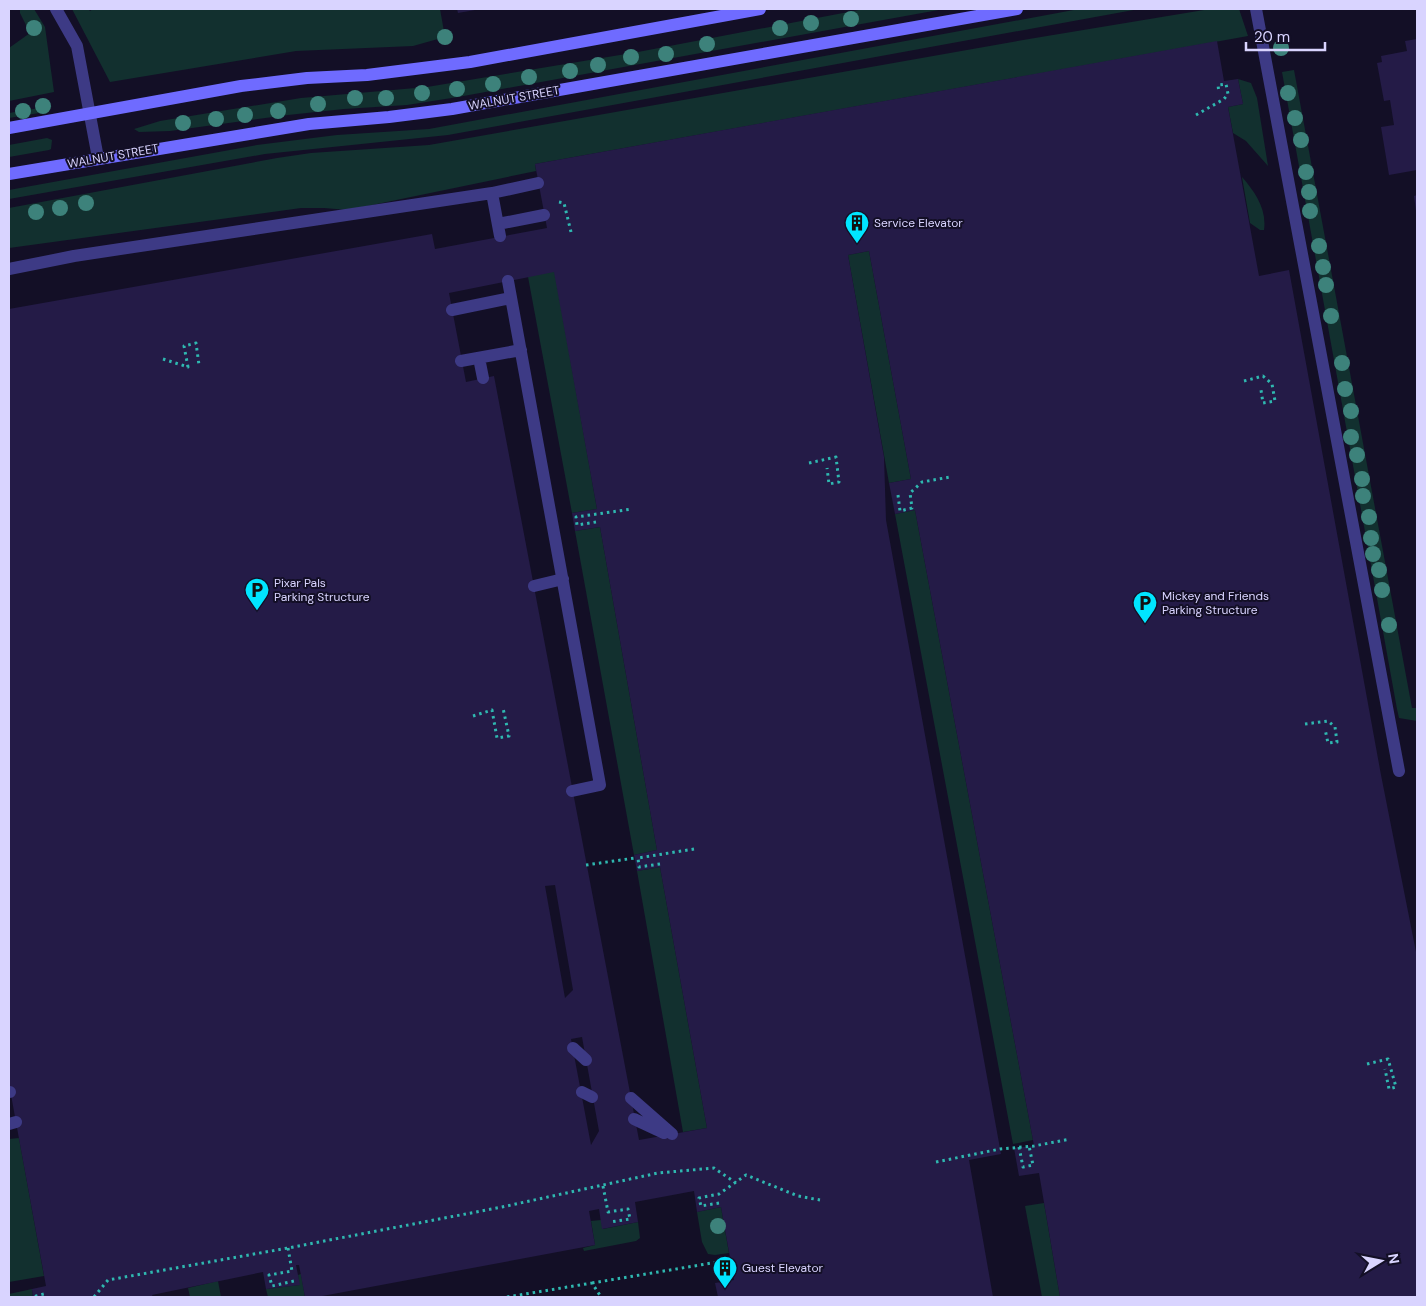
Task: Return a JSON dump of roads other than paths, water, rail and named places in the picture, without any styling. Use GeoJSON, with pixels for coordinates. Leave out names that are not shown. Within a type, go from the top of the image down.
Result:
{"type":"FeatureCollection","features":[{"type":"Feature","properties":{"kind":"street"},"geometry":{"type":"LineString","coordinates":[[56,9],[77,46],[98,158]]}},
{"type":"Feature","properties":{"kind":"street"},"geometry":{"type":"LineString","coordinates":[[9,128],[241,86],[307,78],[403,71],[470,62],[760,9]]}},
{"type":"Feature","properties":{"kind":"street","name":"WALNUT STREET"},"geometry":{"type":"LineString","coordinates":[[9,174],[309,124],[452,109],[1017,9]]}},
{"type":"Feature","properties":{"kind":"street"},"geometry":{"type":"LineString","coordinates":[[1256,9],[1399,772]]}},
{"type":"Feature","properties":{"kind":"street"},"geometry":{"type":"LineString","coordinates":[[9,269],[74,256],[492,194],[538,183]]}},
{"type":"Feature","properties":{"kind":"street"},"geometry":{"type":"LineString","coordinates":[[492,194],[499,230],[544,215]]}},
{"type":"Feature","properties":{"kind":"street"},"geometry":{"type":"LineString","coordinates":[[508,281],[600,785],[572,791]]}},
{"type":"Feature","properties":{"kind":"street"},"geometry":{"type":"LineString","coordinates":[[452,310],[511,298]]}},
{"type":"Feature","properties":{"kind":"street"},"geometry":{"type":"LineString","coordinates":[[461,361],[521,350]]}},
{"type":"Feature","properties":{"kind":"street"},"geometry":{"type":"LineString","coordinates":[[479,358],[483,378]]}},
{"type":"Feature","properties":{"kind":"street"},"geometry":{"type":"LineString","coordinates":[[534,586],[563,579]]}},
{"type":"Feature","properties":{"kind":"street"},"geometry":{"type":"LineString","coordinates":[[573,1048],[586,1060]]}},
{"type":"Feature","properties":{"kind":"street"},"geometry":{"type":"LineString","coordinates":[[631,1098],[671,1134],[634,1119]]}},
{"type":"Feature","properties":{"kind":"place","name":"Service Elevator"},"geometry":{"type":"Point","coordinates":[857,244]}},
{"type":"Feature","properties":{"kind":"place","name":"Pixar Pals Parking Structure"},"geometry":{"type":"Point","coordinates":[257,611]}},
{"type":"Feature","properties":{"kind":"place","name":"Mickey and Friends Parking Structure"},"geometry":{"type":"Point","coordinates":[1145,624]}},
{"type":"Feature","properties":{"kind":"place","name":"Guest Elevator"},"geometry":{"type":"Point","coordinates":[725,1289]}}]}
